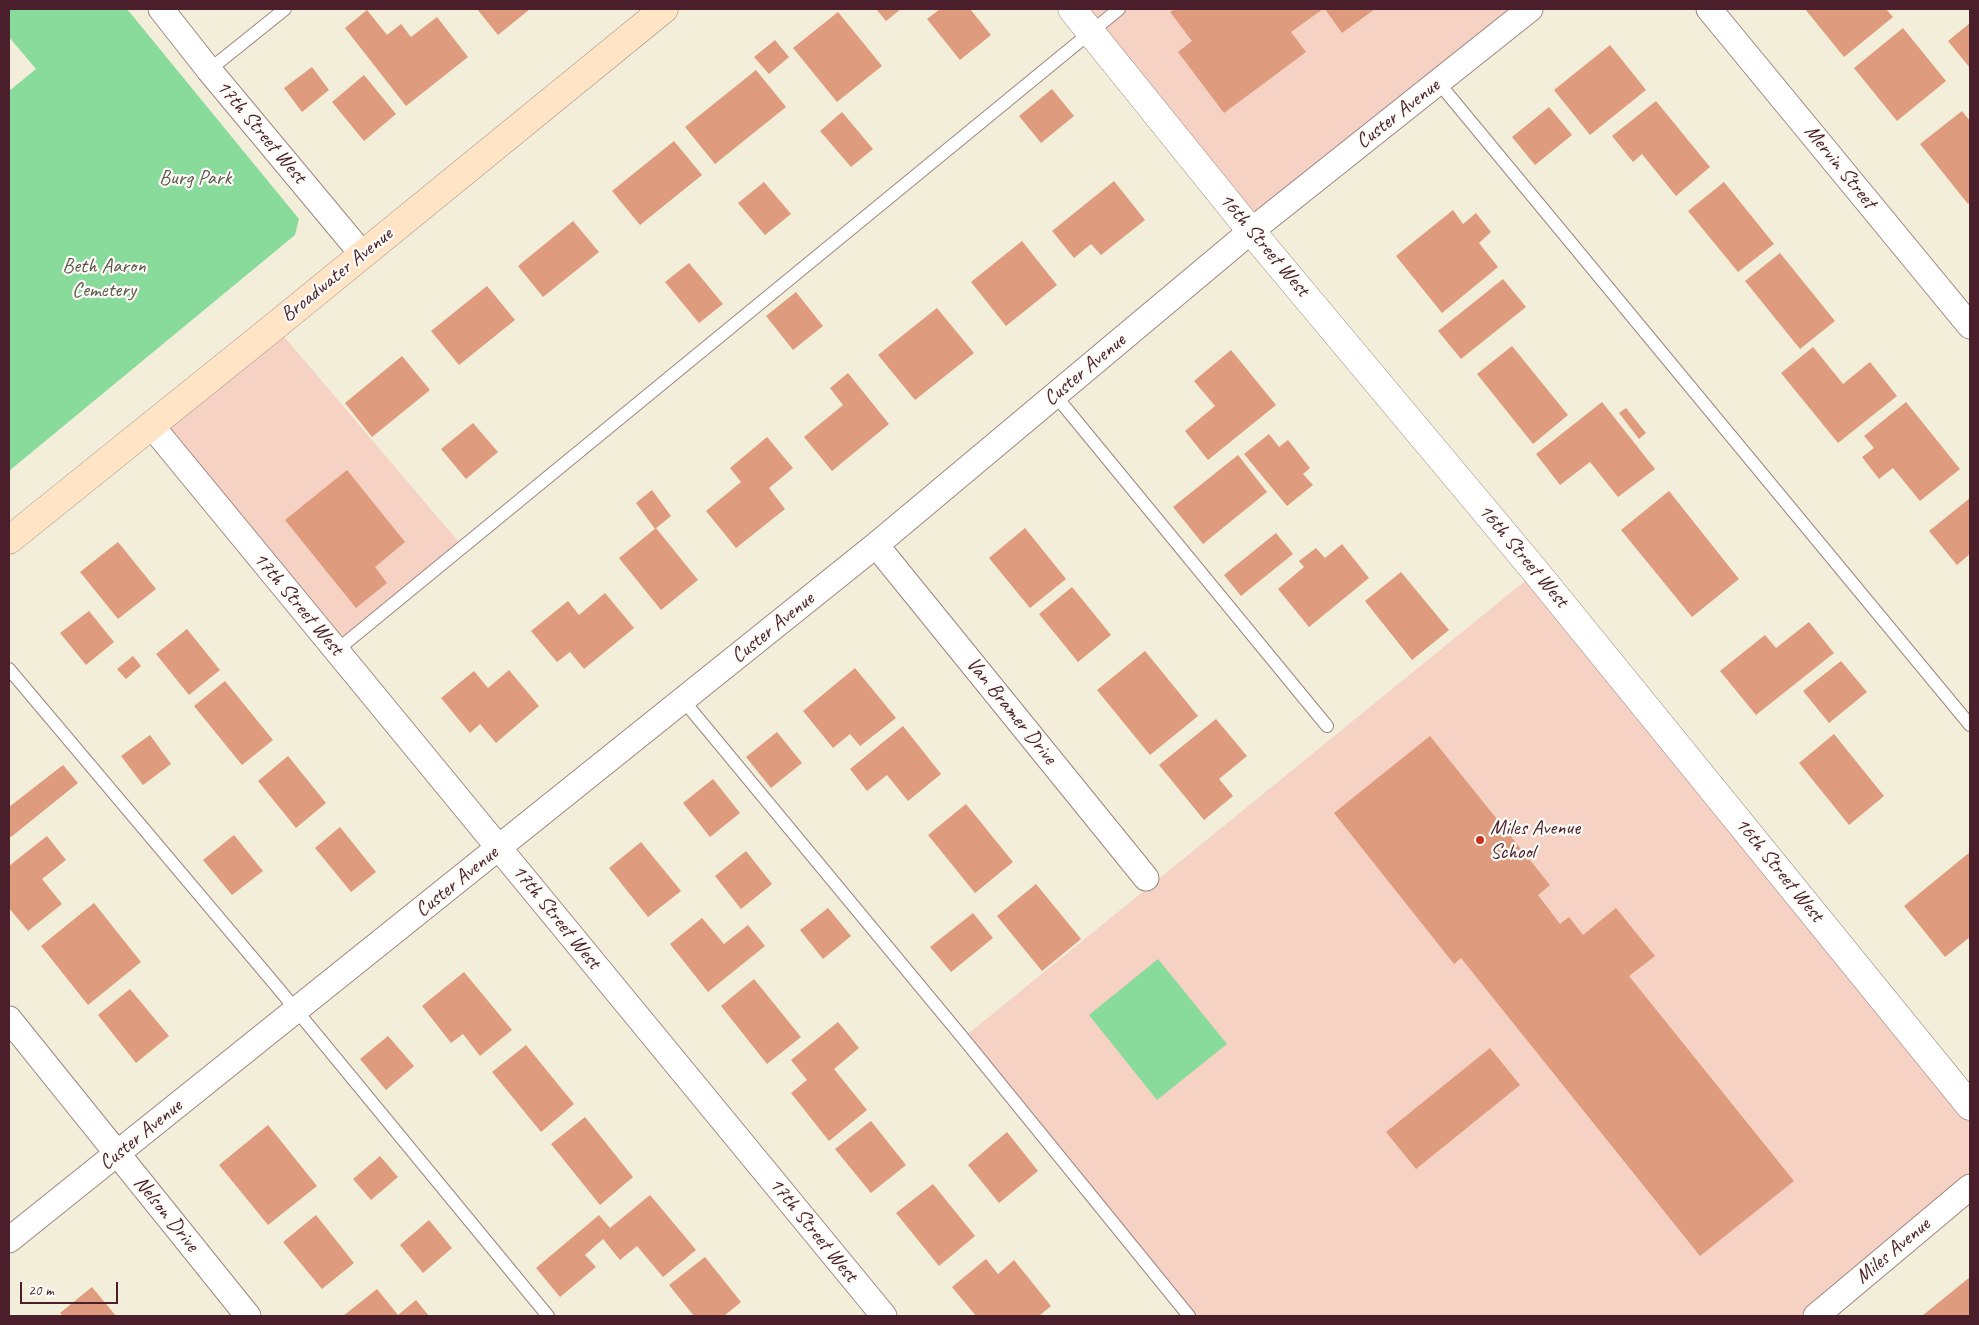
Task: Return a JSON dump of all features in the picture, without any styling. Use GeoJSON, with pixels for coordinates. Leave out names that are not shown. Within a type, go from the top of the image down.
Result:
{"type":"FeatureCollection","features":[{"type":"Feature","properties":{"kind":"main road","name":"Broadwater Avenue"},"geometry":{"type":"LineString","coordinates":[[9,540],[664,9]]}},
{"type":"Feature","properties":{"kind":"street","name":"17th Street West"},"geometry":{"type":"LineString","coordinates":[[160,9],[362,254]]}},
{"type":"Feature","properties":{"kind":"street","name":"16th Street West"},"geometry":{"type":"LineString","coordinates":[[1072,9],[1251,231],[1536,572],[1970,1106]]}},
{"type":"Feature","properties":{"kind":"street","name":"Custer Avenue"},"geometry":{"type":"LineString","coordinates":[[9,1240],[876,545],[1251,231],[1530,9]]}},
{"type":"Feature","properties":{"kind":"street","name":"Mervin Street"},"geometry":{"type":"LineString","coordinates":[[1709,9],[1970,326]]}},
{"type":"Feature","properties":{"kind":"street","name":"17th Street West"},"geometry":{"type":"LineString","coordinates":[[151,425],[884,1316]]}},
{"type":"Feature","properties":{"kind":"street","name":"Van Bramer Drive"},"geometry":{"type":"LineString","coordinates":[[876,545],[1146,878]]}},
{"type":"Feature","properties":{"kind":"street","name":"Nelson Drive"},"geometry":{"type":"LineString","coordinates":[[9,1019],[248,1316]]}},
{"type":"Feature","properties":{"kind":"street","name":"Miles Avenue"},"geometry":{"type":"LineString","coordinates":[[1818,1316],[1970,1187]]}},
{"type":"Feature","properties":{"kind":"lane"},"geometry":{"type":"LineString","coordinates":[[209,70],[285,9]]}},
{"type":"Feature","properties":{"kind":"lane"},"geometry":{"type":"LineString","coordinates":[[337,650],[1119,9]]}},
{"type":"Feature","properties":{"kind":"lane"},"geometry":{"type":"LineString","coordinates":[[1438,82],[1970,725]]}},
{"type":"Feature","properties":{"kind":"lane"},"geometry":{"type":"LineString","coordinates":[[1055,395],[1327,726]]}},
{"type":"Feature","properties":{"kind":"lane"},"geometry":{"type":"LineString","coordinates":[[9,669],[296,1011],[548,1316]]}},
{"type":"Feature","properties":{"kind":"lane"},"geometry":{"type":"LineString","coordinates":[[683,700],[963,1038],[1189,1316]]}},
{"type":"Feature","properties":{"kind":"shaded area"},"geometry":{"type":"Polygon","coordinates":[[[1072,9],[1530,9],[1251,231],[1072,9]]]}},
{"type":"Feature","properties":{"kind":"shaded area"},"geometry":{"type":"Polygon","coordinates":[[[275,326],[463,547],[337,650],[151,425],[275,326]]]}},
{"type":"Feature","properties":{"kind":"shaded area","name":"Miles Avenue School"},"geometry":{"type":"Polygon","coordinates":[[[1536,572],[1970,1106],[1970,1186],[1810,1316],[1189,1316],[963,1038],[1536,572]]]}},
{"type":"Feature","properties":{"kind":"green space"},"geometry":{"type":"Polygon","coordinates":[[[9,9],[127,9],[299,219],[295,235],[9,471],[9,91],[36,69],[9,37],[9,9]]]}},
{"type":"Feature","properties":{"kind":"green space"},"geometry":{"type":"Polygon","coordinates":[[[1158,959],[1227,1044],[1157,1100],[1089,1015],[1158,959]]]}},
{"type":"Feature","properties":{"kind":"building"},"geometry":{"type":"Polygon","coordinates":[[[477,9],[530,9],[498,35],[477,9]]]}},
{"type":"Feature","properties":{"kind":"building"},"geometry":{"type":"Polygon","coordinates":[[[876,9],[901,9],[886,21],[876,9]]]}},
{"type":"Feature","properties":{"kind":"building"},"geometry":{"type":"Polygon","coordinates":[[[940,9],[970,9],[991,35],[960,60],[927,19],[940,9]]]}},
{"type":"Feature","properties":{"kind":"building"},"geometry":{"type":"Polygon","coordinates":[[[1175,9],[1323,9],[1291,32],[1306,52],[1224,113],[1178,52],[1192,41],[1170,12],[1175,9]]]}},
{"type":"Feature","properties":{"kind":"building"},"geometry":{"type":"Polygon","coordinates":[[[1325,9],[1375,9],[1342,33],[1325,9]]]}},
{"type":"Feature","properties":{"kind":"building"},"geometry":{"type":"Polygon","coordinates":[[[1805,9],[1886,9],[1893,17],[1844,57],[1805,9]]]}},
{"type":"Feature","properties":{"kind":"building"},"geometry":{"type":"Polygon","coordinates":[[[367,10],[387,35],[401,24],[411,37],[437,17],[468,57],[406,106],[345,28],[367,10]]]}},
{"type":"Feature","properties":{"kind":"building"},"geometry":{"type":"Polygon","coordinates":[[[838,12],[882,66],[837,102],[793,48],[838,12]]]}},
{"type":"Feature","properties":{"kind":"building"},"geometry":{"type":"Polygon","coordinates":[[[1970,23],[1970,68],[1948,41],[1970,23]]]}},
{"type":"Feature","properties":{"kind":"building"},"geometry":{"type":"Polygon","coordinates":[[[1903,28],[1946,81],[1897,121],[1854,68],[1903,28]]]}},
{"type":"Feature","properties":{"kind":"building"},"geometry":{"type":"Polygon","coordinates":[[[775,40],[789,57],[769,74],[754,57],[775,40]]]}},
{"type":"Feature","properties":{"kind":"building"},"geometry":{"type":"Polygon","coordinates":[[[1610,45],[1646,90],[1590,135],[1554,90],[1610,45]]]}},
{"type":"Feature","properties":{"kind":"building"},"geometry":{"type":"Polygon","coordinates":[[[312,67],[329,90],[302,112],[284,88],[312,67]]]}},
{"type":"Feature","properties":{"kind":"building"},"geometry":{"type":"Polygon","coordinates":[[[756,70],[786,107],[715,164],[685,127],[756,70]]]}},
{"type":"Feature","properties":{"kind":"building"},"geometry":{"type":"Polygon","coordinates":[[[364,75],[396,114],[364,141],[332,102],[364,75]]]}},
{"type":"Feature","properties":{"kind":"building"},"geometry":{"type":"Polygon","coordinates":[[[1052,89],[1074,116],[1041,143],[1019,116],[1052,89]]]}},
{"type":"Feature","properties":{"kind":"building"},"geometry":{"type":"Polygon","coordinates":[[[1656,101],[1710,167],[1676,196],[1642,154],[1633,162],[1612,136],[1656,101]]]}},
{"type":"Feature","properties":{"kind":"building"},"geometry":{"type":"Polygon","coordinates":[[[1549,107],[1572,135],[1535,165],[1512,137],[1549,107]]]}},
{"type":"Feature","properties":{"kind":"building"},"geometry":{"type":"Polygon","coordinates":[[[1962,111],[1970,121],[1970,202],[1968,204],[1920,144],[1962,111]]]}},
{"type":"Feature","properties":{"kind":"building"},"geometry":{"type":"Polygon","coordinates":[[[842,112],[873,149],[851,167],[820,131],[842,112]]]}},
{"type":"Feature","properties":{"kind":"building"},"geometry":{"type":"Polygon","coordinates":[[[674,141],[702,175],[640,225],[612,191],[674,141]]]}},
{"type":"Feature","properties":{"kind":"building"},"geometry":{"type":"Polygon","coordinates":[[[1114,181],[1145,220],[1101,255],[1091,244],[1074,258],[1052,231],[1114,181]]]}},
{"type":"Feature","properties":{"kind":"building"},"geometry":{"type":"Polygon","coordinates":[[[764,182],[791,214],[765,235],[738,203],[764,182]]]}},
{"type":"Feature","properties":{"kind":"building"},"geometry":{"type":"Polygon","coordinates":[[[1724,182],[1774,244],[1738,272],[1688,211],[1724,182]]]}},
{"type":"Feature","properties":{"kind":"building"},"geometry":{"type":"Polygon","coordinates":[[[1453,210],[1463,224],[1476,213],[1491,232],[1479,243],[1498,267],[1442,313],[1396,256],[1453,210]]]}},
{"type":"Feature","properties":{"kind":"building"},"geometry":{"type":"Polygon","coordinates":[[[573,221],[599,252],[543,297],[518,266],[573,221]]]}},
{"type":"Feature","properties":{"kind":"building"},"geometry":{"type":"Polygon","coordinates":[[[1022,241],[1057,285],[1006,326],[971,282],[1022,241]]]}},
{"type":"Feature","properties":{"kind":"building"},"geometry":{"type":"Polygon","coordinates":[[[1780,253],[1835,321],[1800,349],[1745,281],[1780,253]]]}},
{"type":"Feature","properties":{"kind":"building"},"geometry":{"type":"Polygon","coordinates":[[[689,263],[723,304],[699,323],[665,282],[689,263]]]}},
{"type":"Feature","properties":{"kind":"building"},"geometry":{"type":"Polygon","coordinates":[[[1503,279],[1526,307],[1461,359],[1438,331],[1503,279]]]}},
{"type":"Feature","properties":{"kind":"building"},"geometry":{"type":"Polygon","coordinates":[[[487,286],[515,320],[459,365],[431,331],[487,286]]]}},
{"type":"Feature","properties":{"kind":"building"},"geometry":{"type":"Polygon","coordinates":[[[796,292],[823,326],[793,350],[766,316],[796,292]]]}},
{"type":"Feature","properties":{"kind":"building"},"geometry":{"type":"Polygon","coordinates":[[[937,308],[974,353],[915,400],[878,355],[937,308]]]}},
{"type":"Feature","properties":{"kind":"building"},"geometry":{"type":"Polygon","coordinates":[[[1512,346],[1568,415],[1533,444],[1477,374],[1512,346]]]}},
{"type":"Feature","properties":{"kind":"building"},"geometry":{"type":"Polygon","coordinates":[[[1813,347],[1843,384],[1870,362],[1897,396],[1838,443],[1781,373],[1813,347]]]}},
{"type":"Feature","properties":{"kind":"building"},"geometry":{"type":"Polygon","coordinates":[[[1231,350],[1276,405],[1208,460],[1185,431],[1215,406],[1194,381],[1231,350]]]}},
{"type":"Feature","properties":{"kind":"building"},"geometry":{"type":"Polygon","coordinates":[[[402,356],[430,390],[372,437],[345,403],[402,356]]]}},
{"type":"Feature","properties":{"kind":"building"},"geometry":{"type":"Polygon","coordinates":[[[848,373],[889,424],[832,471],[804,437],[843,405],[830,388],[848,373]]]}},
{"type":"Feature","properties":{"kind":"building"},"geometry":{"type":"Polygon","coordinates":[[[1602,402],[1655,469],[1618,497],[1590,462],[1560,485],[1536,454],[1602,402]]]}},
{"type":"Feature","properties":{"kind":"building"},"geometry":{"type":"Polygon","coordinates":[[[1906,402],[1960,469],[1920,501],[1893,468],[1879,479],[1862,457],[1874,448],[1864,436],[1906,402]]]}},
{"type":"Feature","properties":{"kind":"building"},"geometry":{"type":"Polygon","coordinates":[[[1626,408],[1646,433],[1639,439],[1619,413],[1626,408]]]}},
{"type":"Feature","properties":{"kind":"building"},"geometry":{"type":"Polygon","coordinates":[[[473,423],[498,452],[466,479],[441,449],[473,423]]]}},
{"type":"Feature","properties":{"kind":"building"},"geometry":{"type":"Polygon","coordinates":[[[1269,434],[1279,447],[1288,440],[1310,468],[1303,474],[1313,485],[1287,506],[1244,454],[1269,434]]]}},
{"type":"Feature","properties":{"kind":"building"},"geometry":{"type":"Polygon","coordinates":[[[767,437],[793,468],[769,488],[785,509],[736,548],[706,511],[741,482],[730,468],[767,437]]]}},
{"type":"Feature","properties":{"kind":"building"},"geometry":{"type":"Polygon","coordinates":[[[1238,455],[1267,492],[1203,544],[1173,507],[1238,455]]]}},
{"type":"Feature","properties":{"kind":"building"},"geometry":{"type":"Polygon","coordinates":[[[347,470],[405,542],[375,567],[387,583],[356,608],[285,520],[347,470]]]}},
{"type":"Feature","properties":{"kind":"building"},"geometry":{"type":"Polygon","coordinates":[[[652,490],[671,516],[655,529],[636,503],[652,490]]]}},
{"type":"Feature","properties":{"kind":"building"},"geometry":{"type":"Polygon","coordinates":[[[1669,491],[1739,579],[1692,617],[1621,530],[1669,491]]]}},
{"type":"Feature","properties":{"kind":"building"},"geometry":{"type":"Polygon","coordinates":[[[1970,498],[1970,554],[1957,565],[1929,531],[1970,498]]]}},
{"type":"Feature","properties":{"kind":"building"},"geometry":{"type":"Polygon","coordinates":[[[656,528],[698,580],[661,610],[619,558],[656,528]]]}},
{"type":"Feature","properties":{"kind":"building"},"geometry":{"type":"Polygon","coordinates":[[[1025,528],[1066,579],[1030,608],[989,558],[1025,528]]]}},
{"type":"Feature","properties":{"kind":"building"},"geometry":{"type":"Polygon","coordinates":[[[1276,533],[1293,554],[1241,596],[1224,575],[1276,533]]]}},
{"type":"Feature","properties":{"kind":"building"},"geometry":{"type":"Polygon","coordinates":[[[118,542],[156,589],[118,619],[80,572],[118,542]]]}},
{"type":"Feature","properties":{"kind":"building"},"geometry":{"type":"Polygon","coordinates":[[[1342,544],[1369,578],[1309,627],[1278,589],[1304,567],[1299,561],[1316,548],[1325,558],[1342,544]]]}},
{"type":"Feature","properties":{"kind":"building"},"geometry":{"type":"Polygon","coordinates":[[[1401,572],[1449,630],[1412,660],[1365,601],[1401,572]]]}},
{"type":"Feature","properties":{"kind":"building"},"geometry":{"type":"Polygon","coordinates":[[[1072,587],[1111,635],[1078,662],[1039,614],[1072,587]]]}},
{"type":"Feature","properties":{"kind":"building"},"geometry":{"type":"Polygon","coordinates":[[[605,593],[634,628],[584,669],[570,652],[557,662],[531,631],[568,601],[579,615],[605,593]]]}},
{"type":"Feature","properties":{"kind":"building"},"geometry":{"type":"Polygon","coordinates":[[[89,611],[114,642],[86,665],[60,633],[89,611]]]}},
{"type":"Feature","properties":{"kind":"building"},"geometry":{"type":"Polygon","coordinates":[[[1809,622],[1834,653],[1756,715],[1720,671],[1765,635],[1776,648],[1809,622]]]}},
{"type":"Feature","properties":{"kind":"building"},"geometry":{"type":"Polygon","coordinates":[[[187,629],[220,670],[189,695],[156,654],[187,629]]]}},
{"type":"Feature","properties":{"kind":"building"},"geometry":{"type":"Polygon","coordinates":[[[1145,651],[1198,716],[1150,755],[1097,690],[1145,651]]]}},
{"type":"Feature","properties":{"kind":"building"},"geometry":{"type":"Polygon","coordinates":[[[133,656],[141,666],[126,679],[117,669],[133,656]]]}},
{"type":"Feature","properties":{"kind":"building"},"geometry":{"type":"Polygon","coordinates":[[[1841,661],[1867,692],[1829,723],[1803,691],[1841,661]]]}},
{"type":"Feature","properties":{"kind":"building"},"geometry":{"type":"Polygon","coordinates":[[[855,668],[896,718],[860,746],[850,734],[833,748],[803,711],[855,668]]]}},
{"type":"Feature","properties":{"kind":"building"},"geometry":{"type":"Polygon","coordinates":[[[509,670],[539,706],[496,743],[480,724],[470,733],[441,698],[474,671],[488,688],[509,670]]]}},
{"type":"Feature","properties":{"kind":"building"},"geometry":{"type":"Polygon","coordinates":[[[225,681],[273,740],[242,765],[194,706],[225,681]]]}},
{"type":"Feature","properties":{"kind":"building"},"geometry":{"type":"Polygon","coordinates":[[[1216,719],[1247,756],[1219,779],[1233,796],[1204,820],[1159,765],[1216,719]]]}},
{"type":"Feature","properties":{"kind":"building"},"geometry":{"type":"Polygon","coordinates":[[[903,726],[941,774],[908,801],[887,775],[867,791],[850,769],[903,726]]]}},
{"type":"Feature","properties":{"kind":"building"},"geometry":{"type":"Polygon","coordinates":[[[777,732],[802,763],[771,788],[746,757],[777,732]]]}},
{"type":"Feature","properties":{"kind":"building"},"geometry":{"type":"Polygon","coordinates":[[[1834,734],[1884,796],[1849,825],[1799,763],[1834,734]]]}},
{"type":"Feature","properties":{"kind":"building"},"geometry":{"type":"Polygon","coordinates":[[[150,735],[171,764],[143,785],[121,756],[150,735]]]}},
{"type":"Feature","properties":{"kind":"building"},"geometry":{"type":"Polygon","coordinates":[[[1430,736],[1550,885],[1538,895],[1560,924],[1569,917],[1583,935],[1616,908],[1655,956],[1629,976],[1794,1181],[1700,1256],[1461,958],[1454,964],[1334,813],[1430,736]]]}},
{"type":"Feature","properties":{"kind":"building"},"geometry":{"type":"Polygon","coordinates":[[[288,756],[326,803],[296,828],[258,781],[288,756]]]}},
{"type":"Feature","properties":{"kind":"building"},"geometry":{"type":"Polygon","coordinates":[[[63,765],[78,783],[11,837],[9,835],[9,807],[63,765]]]}},
{"type":"Feature","properties":{"kind":"building"},"geometry":{"type":"Polygon","coordinates":[[[713,779],[740,813],[710,837],[683,803],[713,779]]]}},
{"type":"Feature","properties":{"kind":"building"},"geometry":{"type":"Polygon","coordinates":[[[966,804],[1013,862],[975,893],[928,835],[966,804]]]}},
{"type":"Feature","properties":{"kind":"building"},"geometry":{"type":"Polygon","coordinates":[[[340,827],[376,872],[351,892],[315,848],[340,827]]]}},
{"type":"Feature","properties":{"kind":"building"},"geometry":{"type":"Polygon","coordinates":[[[234,835],[263,871],[232,895],[203,860],[234,835]]]}},
{"type":"Feature","properties":{"kind":"building"},"geometry":{"type":"Polygon","coordinates":[[[47,836],[66,860],[42,879],[62,904],[28,931],[9,908],[9,866],[47,836]]]}},
{"type":"Feature","properties":{"kind":"building"},"geometry":{"type":"Polygon","coordinates":[[[641,842],[681,891],[648,917],[609,868],[641,842]]]}},
{"type":"Feature","properties":{"kind":"building"},"geometry":{"type":"Polygon","coordinates":[[[746,851],[772,884],[741,909],[715,876],[746,851]]]}},
{"type":"Feature","properties":{"kind":"building"},"geometry":{"type":"Polygon","coordinates":[[[1970,852],[1970,937],[1945,957],[1904,906],[1970,852]]]}},
{"type":"Feature","properties":{"kind":"building"},"geometry":{"type":"Polygon","coordinates":[[[1036,884],[1081,939],[1042,971],[997,916],[1036,884]]]}},
{"type":"Feature","properties":{"kind":"building"},"geometry":{"type":"Polygon","coordinates":[[[94,903],[141,962],[88,1005],[41,946],[94,903]]]}},
{"type":"Feature","properties":{"kind":"building"},"geometry":{"type":"Polygon","coordinates":[[[828,908],[851,936],[823,959],[800,930],[828,908]]]}},
{"type":"Feature","properties":{"kind":"building"},"geometry":{"type":"Polygon","coordinates":[[[973,913],[993,938],[951,972],[930,947],[973,913]]]}},
{"type":"Feature","properties":{"kind":"building"},"geometry":{"type":"Polygon","coordinates":[[[702,918],[724,944],[748,925],[765,946],[708,992],[670,944],[702,918]]]}},
{"type":"Feature","properties":{"kind":"building"},"geometry":{"type":"Polygon","coordinates":[[[464,972],[512,1030],[480,1056],[463,1034],[451,1043],[422,1006],[464,972]]]}},
{"type":"Feature","properties":{"kind":"building"},"geometry":{"type":"Polygon","coordinates":[[[754,979],[801,1037],[767,1064],[721,1006],[754,979]]]}},
{"type":"Feature","properties":{"kind":"building"},"geometry":{"type":"Polygon","coordinates":[[[130,989],[169,1036],[136,1063],[98,1015],[130,989]]]}},
{"type":"Feature","properties":{"kind":"building"},"geometry":{"type":"Polygon","coordinates":[[[838,1022],[859,1048],[834,1069],[867,1110],[829,1141],[791,1093],[807,1080],[791,1060],[838,1022]]]}},
{"type":"Feature","properties":{"kind":"building"},"geometry":{"type":"Polygon","coordinates":[[[388,1036],[414,1066],[386,1090],[360,1059],[388,1036]]]}},
{"type":"Feature","properties":{"kind":"building"},"geometry":{"type":"Polygon","coordinates":[[[526,1045],[574,1104],[541,1132],[492,1072],[526,1045]]]}},
{"type":"Feature","properties":{"kind":"building"},"geometry":{"type":"Polygon","coordinates":[[[1490,1048],[1520,1085],[1416,1169],[1386,1132],[1490,1048]]]}},
{"type":"Feature","properties":{"kind":"building"},"geometry":{"type":"Polygon","coordinates":[[[585,1117],[633,1177],[600,1205],[551,1144],[585,1117]]]}},
{"type":"Feature","properties":{"kind":"building"},"geometry":{"type":"Polygon","coordinates":[[[871,1121],[906,1165],[871,1193],[835,1149],[871,1121]]]}},
{"type":"Feature","properties":{"kind":"building"},"geometry":{"type":"Polygon","coordinates":[[[268,1125],[317,1186],[268,1225],[219,1165],[268,1125]]]}},
{"type":"Feature","properties":{"kind":"building"},"geometry":{"type":"Polygon","coordinates":[[[1007,1132],[1038,1171],[999,1203],[968,1165],[1007,1132]]]}},
{"type":"Feature","properties":{"kind":"building"},"geometry":{"type":"Polygon","coordinates":[[[380,1156],[398,1177],[371,1200],[353,1179],[380,1156]]]}},
{"type":"Feature","properties":{"kind":"building"},"geometry":{"type":"Polygon","coordinates":[[[933,1184],[975,1236],[939,1266],[896,1213],[933,1184]]]}},
{"type":"Feature","properties":{"kind":"building"},"geometry":{"type":"Polygon","coordinates":[[[650,1195],[696,1250],[663,1277],[637,1246],[620,1260],[603,1239],[585,1255],[596,1267],[560,1297],[536,1268],[599,1215],[610,1228],[650,1195]]]}},
{"type":"Feature","properties":{"kind":"building"},"geometry":{"type":"Polygon","coordinates":[[[316,1215],[354,1263],[322,1289],[283,1242],[316,1215]]]}},
{"type":"Feature","properties":{"kind":"building"},"geometry":{"type":"Polygon","coordinates":[[[429,1220],[452,1248],[423,1273],[400,1245],[429,1220]]]}},
{"type":"Feature","properties":{"kind":"building"},"geometry":{"type":"Polygon","coordinates":[[[705,1257],[741,1302],[724,1316],[694,1316],[669,1285],[705,1257]]]}},
{"type":"Feature","properties":{"kind":"building"},"geometry":{"type":"Polygon","coordinates":[[[986,1259],[998,1274],[1014,1260],[1051,1306],[1039,1316],[976,1316],[952,1287],[986,1259]]]}},
{"type":"Feature","properties":{"kind":"building"},"geometry":{"type":"Polygon","coordinates":[[[1970,1277],[1970,1316],[1922,1316],[1970,1277]]]}},
{"type":"Feature","properties":{"kind":"building"},"geometry":{"type":"Polygon","coordinates":[[[92,1287],[116,1316],[63,1316],[60,1313],[92,1287]]]}},
{"type":"Feature","properties":{"kind":"building"},"geometry":{"type":"Polygon","coordinates":[[[377,1289],[398,1315],[416,1300],[429,1316],[343,1316],[377,1289]]]}},
{"type":"Feature","properties":{"kind":"place","name":"Miles Avenue School"},"geometry":{"type":"Point","coordinates":[1480,840]}},
{"type":"Feature","properties":{"kind":"park label","name":"Burg Park"},"geometry":{"type":"Point","coordinates":[195,178]}},
{"type":"Feature","properties":{"kind":"park label","name":"Beth Aaron Cemetery"},"geometry":{"type":"Point","coordinates":[104,278]}}]}
